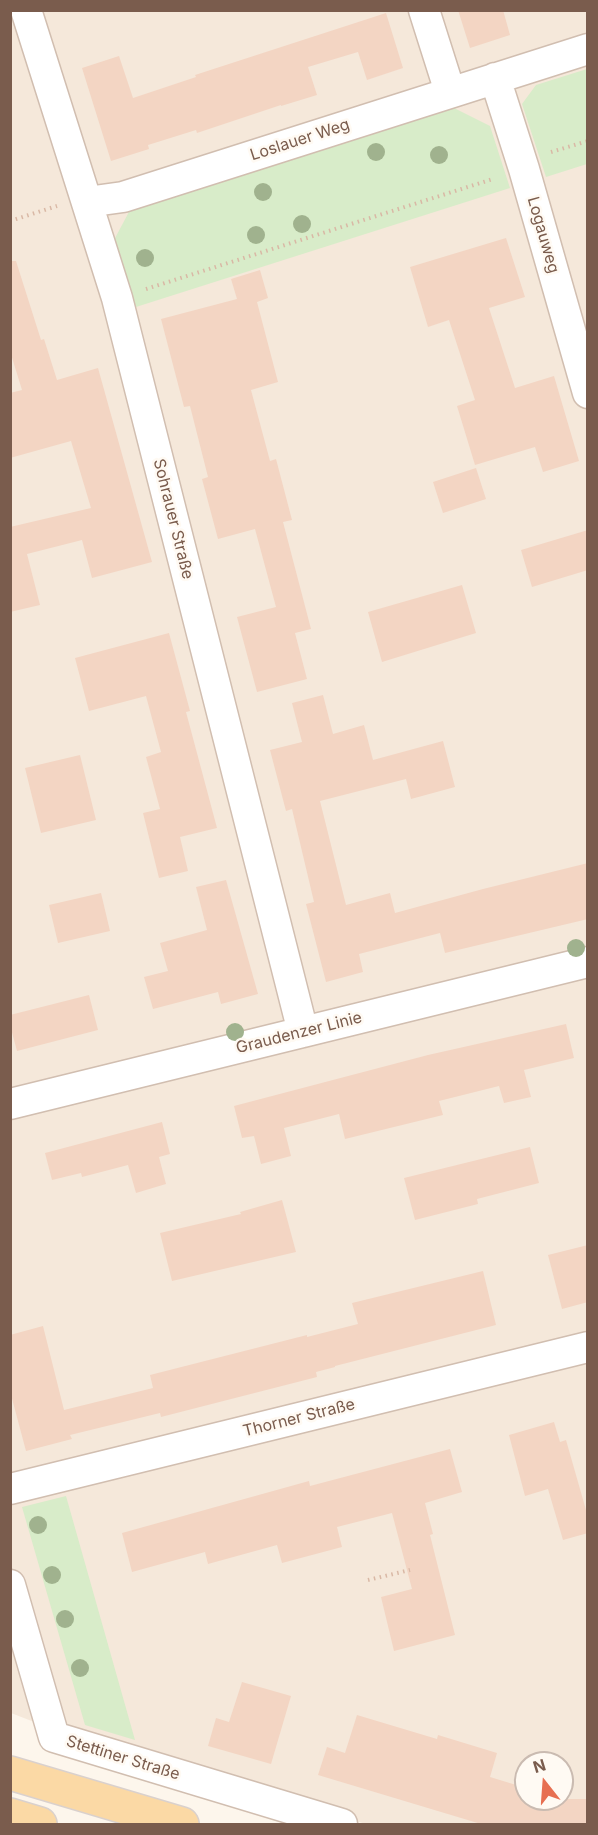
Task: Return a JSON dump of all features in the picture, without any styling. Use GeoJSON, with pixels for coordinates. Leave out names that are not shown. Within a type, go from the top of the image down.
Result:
{"type":"FeatureCollection","features":[{"type":"Feature","properties":{"kind":"main road"},"geometry":{"type":"LineString","coordinates":[[10,1773],[182,1824]]}},
{"type":"Feature","properties":{"kind":"main road"},"geometry":{"type":"LineString","coordinates":[[10,1815],[40,1824]]}},
{"type":"Feature","properties":{"kind":"street","name":"Sohrauer Straße"},"geometry":{"type":"LineString","coordinates":[[26,10],[117,298],[303,1032]]}},
{"type":"Feature","properties":{"kind":"street"},"geometry":{"type":"LineString","coordinates":[[424,10],[450,92]]}},
{"type":"Feature","properties":{"kind":"street","name":"Loslauer Weg"},"geometry":{"type":"LineString","coordinates":[[87,202],[123,197],[588,49]]}},
{"type":"Feature","properties":{"kind":"street","name":"Logauweg"},"geometry":{"type":"LineString","coordinates":[[495,78],[523,165],[588,393]]}},
{"type":"Feature","properties":{"kind":"street","name":"Graudenzer Linie"},"geometry":{"type":"LineString","coordinates":[[10,1104],[588,962]]}},
{"type":"Feature","properties":{"kind":"street","name":"Thorner Straße"},"geometry":{"type":"LineString","coordinates":[[10,1489],[588,1347]]}},
{"type":"Feature","properties":{"kind":"street","name":"Stettiner Straße"},"geometry":{"type":"LineString","coordinates":[[10,1585],[54,1737],[342,1824]]}},
{"type":"Feature","properties":{"kind":"path"},"geometry":{"type":"LineString","coordinates":[[117,298],[523,165],[588,141]]}},
{"type":"Feature","properties":{"kind":"path"},"geometry":{"type":"LineString","coordinates":[[10,221],[63,204],[87,202]]}},
{"type":"Feature","properties":{"kind":"path"},"geometry":{"type":"LineString","coordinates":[[368,1580],[410,1570]]}},
{"type":"Feature","properties":{"kind":"shaded area"},"geometry":{"type":"Polygon","coordinates":[[[10,11],[587,11],[587,1824],[366,1824],[60,1732],[11,1713],[10,11]]]}},
{"type":"Feature","properties":{"kind":"green space"},"geometry":{"type":"Polygon","coordinates":[[[587,69],[587,164],[546,177],[522,104],[536,85],[587,69]]]}},
{"type":"Feature","properties":{"kind":"green space"},"geometry":{"type":"Polygon","coordinates":[[[454,108],[490,126],[510,188],[136,307],[114,240],[130,210],[454,108]]]}},
{"type":"Feature","properties":{"kind":"green space"},"geometry":{"type":"Polygon","coordinates":[[[66,1496],[135,1740],[85,1725],[22,1507],[66,1496]]]}},
{"type":"Feature","properties":{"kind":"building"},"geometry":{"type":"Polygon","coordinates":[[[458,10],[503,10],[510,35],[470,48],[458,10]]]}},
{"type":"Feature","properties":{"kind":"building"},"geometry":{"type":"Polygon","coordinates":[[[386,13],[403,68],[367,80],[358,52],[308,67],[317,95],[197,133],[196,130],[148,145],[149,149],[111,161],[82,68],[119,56],[133,98],[196,77],[195,75],[386,13]]]}},
{"type":"Feature","properties":{"kind":"building"},"geometry":{"type":"Polygon","coordinates":[[[506,238],[525,297],[489,308],[515,388],[554,376],[579,461],[543,472],[535,447],[475,465],[457,406],[475,400],[449,320],[428,327],[410,267],[506,238]]]}},
{"type":"Feature","properties":{"kind":"building"},"geometry":{"type":"Polygon","coordinates":[[[10,261],[16,261],[41,340],[44,339],[57,380],[98,368],[152,562],[92,578],[82,540],[27,554],[40,605],[10,612],[10,527],[91,508],[71,441],[10,458],[10,393],[22,390],[10,351],[10,261]]]}},
{"type":"Feature","properties":{"kind":"building"},"geometry":{"type":"Polygon","coordinates":[[[260,270],[268,298],[257,302],[278,382],[251,390],[270,461],[276,459],[292,520],[283,522],[311,629],[295,633],[307,679],[257,692],[237,617],[276,607],[255,529],[218,539],[202,479],[208,477],[190,406],[184,407],[161,319],[237,299],[231,279],[260,270]]]}},
{"type":"Feature","properties":{"kind":"building"},"geometry":{"type":"Polygon","coordinates":[[[476,468],[486,499],[443,513],[433,482],[476,468]]]}},
{"type":"Feature","properties":{"kind":"building"},"geometry":{"type":"Polygon","coordinates":[[[588,530],[588,570],[532,587],[521,550],[588,530]]]}},
{"type":"Feature","properties":{"kind":"building"},"geometry":{"type":"Polygon","coordinates":[[[462,585],[476,633],[382,662],[368,612],[462,585]]]}},
{"type":"Feature","properties":{"kind":"building"},"geometry":{"type":"Polygon","coordinates":[[[169,633],[190,711],[186,712],[217,828],[180,837],[188,871],[159,878],[143,813],[160,809],[146,757],[161,752],[146,696],[89,711],[75,658],[169,633]]]}},
{"type":"Feature","properties":{"kind":"building"},"geometry":{"type":"Polygon","coordinates":[[[323,695],[333,734],[364,725],[373,760],[443,741],[455,787],[411,799],[406,779],[320,801],[346,905],[390,893],[395,913],[588,863],[588,919],[445,953],[440,933],[359,954],[363,972],[326,982],[306,904],[314,902],[292,809],[286,811],[270,750],[302,742],[292,703],[323,695]]]}},
{"type":"Feature","properties":{"kind":"building"},"geometry":{"type":"Polygon","coordinates":[[[80,755],[96,820],[41,833],[25,768],[80,755]]]}},
{"type":"Feature","properties":{"kind":"building"},"geometry":{"type":"Polygon","coordinates":[[[226,880],[258,994],[221,1004],[218,992],[153,1009],[144,977],[168,971],[160,943],[207,930],[196,887],[226,880]]]}},
{"type":"Feature","properties":{"kind":"building"},"geometry":{"type":"Polygon","coordinates":[[[101,893],[110,931],[58,943],[49,905],[101,893]]]}},
{"type":"Feature","properties":{"kind":"building"},"geometry":{"type":"Polygon","coordinates":[[[89,995],[98,1030],[17,1051],[10,1025],[10,1015],[89,995]]]}},
{"type":"Feature","properties":{"kind":"building"},"geometry":{"type":"Polygon","coordinates":[[[566,1024],[574,1058],[524,1070],[531,1097],[504,1103],[499,1086],[439,1101],[443,1115],[345,1139],[339,1114],[284,1128],[291,1156],[261,1164],[254,1136],[242,1138],[234,1106],[428,1055],[566,1024]]]}},
{"type":"Feature","properties":{"kind":"building"},"geometry":{"type":"Polygon","coordinates":[[[162,1122],[170,1154],[159,1157],[166,1184],[136,1193],[128,1165],[82,1177],[81,1173],[52,1180],[45,1153],[162,1122]]]}},
{"type":"Feature","properties":{"kind":"building"},"geometry":{"type":"Polygon","coordinates":[[[530,1147],[539,1183],[477,1199],[478,1204],[415,1220],[404,1178],[530,1147]]]}},
{"type":"Feature","properties":{"kind":"building"},"geometry":{"type":"Polygon","coordinates":[[[282,1200],[296,1252],[172,1281],[160,1233],[241,1214],[240,1212],[282,1200]]]}},
{"type":"Feature","properties":{"kind":"building"},"geometry":{"type":"Polygon","coordinates":[[[588,1245],[588,1302],[562,1309],[548,1255],[588,1245]]]}},
{"type":"Feature","properties":{"kind":"building"},"geometry":{"type":"Polygon","coordinates":[[[483,1271],[496,1325],[335,1366],[316,1372],[317,1377],[161,1417],[160,1413],[70,1435],[72,1439],[26,1451],[10,1391],[10,1335],[43,1326],[64,1410],[153,1388],[150,1375],[358,1324],[352,1303],[483,1271]]]}},
{"type":"Feature","properties":{"kind":"building"},"geometry":{"type":"Polygon","coordinates":[[[554,1422],[560,1442],[566,1440],[588,1517],[588,1533],[563,1540],[548,1489],[525,1496],[509,1435],[554,1422]]]}},
{"type":"Feature","properties":{"kind":"building"},"geometry":{"type":"Polygon","coordinates":[[[450,1449],[462,1492],[425,1503],[433,1534],[430,1535],[455,1635],[394,1651],[381,1597],[412,1589],[392,1513],[337,1527],[342,1547],[282,1563],[277,1545],[208,1564],[205,1552],[132,1572],[122,1533],[309,1481],[310,1486],[450,1449]]]}},
{"type":"Feature","properties":{"kind":"building"},"geometry":{"type":"Polygon","coordinates":[[[242,1682],[291,1696],[271,1764],[208,1746],[216,1718],[229,1722],[242,1682]]]}},
{"type":"Feature","properties":{"kind":"building"},"geometry":{"type":"Polygon","coordinates":[[[357,1715],[437,1739],[438,1735],[497,1753],[490,1777],[514,1784],[514,1811],[574,1811],[574,1799],[588,1799],[588,1824],[481,1824],[318,1775],[327,1747],[345,1753],[357,1715]]]}}]}
